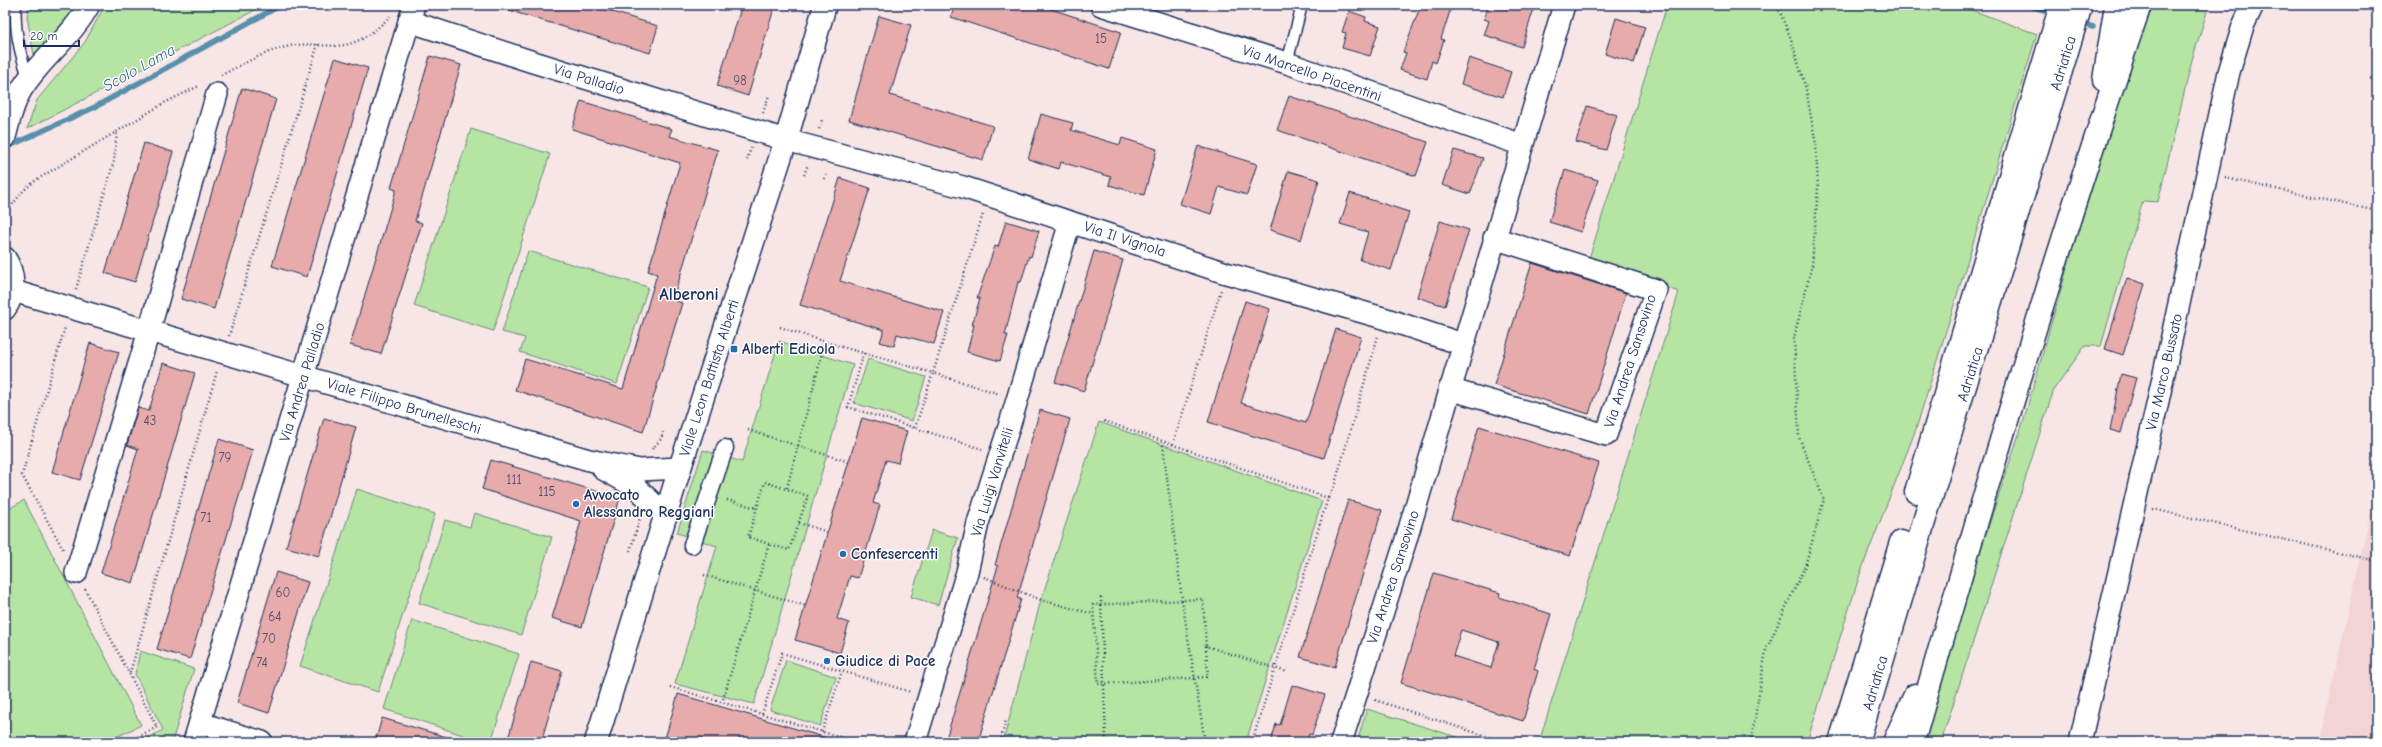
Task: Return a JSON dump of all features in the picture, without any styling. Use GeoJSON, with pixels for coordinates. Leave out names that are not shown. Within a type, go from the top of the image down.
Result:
{"type":"FeatureCollection","features":[{"type":"Feature","properties":{"kind":"main road","name":"Adriatica"},"geometry":{"type":"LineString","coordinates":[[1858,742],[2054,61],[2061,5]]}},
{"type":"Feature","properties":{"kind":"main road","name":"Adriatica"},"geometry":{"type":"LineString","coordinates":[[1840,742],[1907,523],[2054,61],[2081,5]]}},
{"type":"Feature","properties":{"kind":"main road"},"geometry":{"type":"LineString","coordinates":[[2095,139],[2116,5]]}},
{"type":"Feature","properties":{"kind":"main road"},"geometry":{"type":"LineString","coordinates":[[1913,742],[1944,632],[2095,139],[2140,5]]}},
{"type":"Feature","properties":{"kind":"main road","name":"Viale Leon Battista Alberti"},"geometry":{"type":"LineString","coordinates":[[596,742],[680,468],[786,140],[823,8]]}},
{"type":"Feature","properties":{"kind":"main road"},"geometry":{"type":"LineString","coordinates":[[1827,742],[1883,555],[1907,523]]}},
{"type":"Feature","properties":{"kind":"main road"},"geometry":{"type":"LineString","coordinates":[[1894,742],[1944,632]]}},
{"type":"Feature","properties":{"kind":"street"},"geometry":{"type":"LineString","coordinates":[[5,137],[12,111],[19,93],[29,79],[71,32],[89,5]]}},
{"type":"Feature","properties":{"kind":"street","name":"Via Marcello Piacentini"},"geometry":{"type":"LineString","coordinates":[[1100,5],[1286,63],[1522,145]]}},
{"type":"Feature","properties":{"kind":"street","name":"Via Andrea Sansovino"},"geometry":{"type":"LineString","coordinates":[[1341,742],[1405,543],[1462,344],[1564,5]]}},
{"type":"Feature","properties":{"kind":"street","name":"Via Marco Bussato"},"geometry":{"type":"LineString","coordinates":[[2080,742],[2229,72],[2243,26],[2253,5]]}},
{"type":"Feature","properties":{"kind":"street","name":"Via Palladio"},"geometry":{"type":"LineString","coordinates":[[411,13],[530,61],[786,140]]}},
{"type":"Feature","properties":{"kind":"street","name":"Via Andrea Palladio"},"geometry":{"type":"LineString","coordinates":[[197,732],[411,13]]}},
{"type":"Feature","properties":{"kind":"street"},"geometry":{"type":"LineString","coordinates":[[76,573],[149,331],[217,94]]}},
{"type":"Feature","properties":{"kind":"street","name":"Via Il Vignola"},"geometry":{"type":"LineString","coordinates":[[786,140],[963,187],[1226,273],[1383,318],[1462,344]]}},
{"type":"Feature","properties":{"kind":"street","name":"Via Luigi Vanvitelli"},"geometry":{"type":"LineString","coordinates":[[915,742],[967,572],[978,523],[1009,427],[1070,222]]}},
{"type":"Feature","properties":{"kind":"street","name":"Via Andrea Sansovino"},"geometry":{"type":"LineString","coordinates":[[1449,389],[1606,435],[1656,290],[1494,238]]}},
{"type":"Feature","properties":{"kind":"street"},"geometry":{"type":"LineString","coordinates":[[5,258],[13,276],[9,300]]}},
{"type":"Feature","properties":{"kind":"street","name":"Viale Filippo Brunelleschi"},"geometry":{"type":"LineString","coordinates":[[9,300],[71,308],[589,460],[640,470],[680,468]]}},
{"type":"Feature","properties":{"kind":"street"},"geometry":{"type":"LineString","coordinates":[[692,545],[725,448]]}},
{"type":"Feature","properties":{"kind":"street","name":"Viale Filippo Brunelleschi"},"geometry":{"type":"LineString","coordinates":[[589,460],[637,488],[666,516]]}},
{"type":"Feature","properties":{"kind":"street"},"geometry":{"type":"LineString","coordinates":[[197,732],[262,742]]}},
{"type":"Feature","properties":{"kind":"lane"},"geometry":{"type":"LineString","coordinates":[[16,5],[14,18],[20,54],[29,79]]}},
{"type":"Feature","properties":{"kind":"lane"},"geometry":{"type":"LineString","coordinates":[[1286,63],[1302,5]]}},
{"type":"Feature","properties":{"kind":"path"},"geometry":{"type":"LineString","coordinates":[[1752,742],[1766,650],[1805,566],[1824,500],[1800,437],[1794,338],[1812,265],[1818,188],[1816,145],[1806,89],[1791,39],[1777,5]]}},
{"type":"Feature","properties":{"kind":"path"},"geometry":{"type":"LineString","coordinates":[[117,132],[114,161],[22,475],[76,573],[157,727],[128,742]]}},
{"type":"Feature","properties":{"kind":"path"},"geometry":{"type":"LineString","coordinates":[[2207,174],[2377,211]]}},
{"type":"Feature","properties":{"kind":"path"},"geometry":{"type":"LineString","coordinates":[[824,179],[826,175]]}},
{"type":"Feature","properties":{"kind":"path"},"geometry":{"type":"LineString","coordinates":[[915,428],[984,211]]}},
{"type":"Feature","properties":{"kind":"path"},"geometry":{"type":"LineString","coordinates":[[1173,444],[1226,273]]}},
{"type":"Feature","properties":{"kind":"path"},"geometry":{"type":"LineString","coordinates":[[1252,742],[1328,498],[1334,487],[1383,318]]}},
{"type":"Feature","properties":{"kind":"path"},"geometry":{"type":"LineString","coordinates":[[780,327],[825,342],[1004,395]]}},
{"type":"Feature","properties":{"kind":"path"},"geometry":{"type":"LineString","coordinates":[[786,488],[825,342]]}},
{"type":"Feature","properties":{"kind":"path"},"geometry":{"type":"LineString","coordinates":[[864,353],[848,407],[987,450]]}},
{"type":"Feature","properties":{"kind":"path"},"geometry":{"type":"LineString","coordinates":[[1104,420],[1328,498]]}},
{"type":"Feature","properties":{"kind":"path"},"geometry":{"type":"LineString","coordinates":[[748,430],[849,462]]}},
{"type":"Feature","properties":{"kind":"path"},"geometry":{"type":"LineString","coordinates":[[650,451],[661,439],[663,432]]}},
{"type":"Feature","properties":{"kind":"path"},"geometry":{"type":"LineString","coordinates":[[1163,445],[1182,600],[1205,742]]}},
{"type":"Feature","properties":{"kind":"path"},"geometry":{"type":"LineString","coordinates":[[765,482],[786,488],[808,496],[789,550],[748,537],[765,482]]}},
{"type":"Feature","properties":{"kind":"path"},"geometry":{"type":"LineString","coordinates":[[727,500],[757,508]]}},
{"type":"Feature","properties":{"kind":"path"},"geometry":{"type":"LineString","coordinates":[[2133,505],[2372,560]]}},
{"type":"Feature","properties":{"kind":"path"},"geometry":{"type":"LineString","coordinates":[[630,551],[639,520],[640,511]]}},
{"type":"Feature","properties":{"kind":"path"},"geometry":{"type":"LineString","coordinates":[[799,523],[828,532]]}},
{"type":"Feature","properties":{"kind":"path"},"geometry":{"type":"LineString","coordinates":[[722,703],[769,544]]}},
{"type":"Feature","properties":{"kind":"path"},"geometry":{"type":"LineString","coordinates":[[967,572],[1042,600],[1093,614]]}},
{"type":"Feature","properties":{"kind":"path"},"geometry":{"type":"LineString","coordinates":[[704,575],[806,606]]}},
{"type":"Feature","properties":{"kind":"path"},"geometry":{"type":"LineString","coordinates":[[1101,597],[1106,684],[1106,742]]}},
{"type":"Feature","properties":{"kind":"path"},"geometry":{"type":"LineString","coordinates":[[1203,598],[1208,677],[1098,684],[1093,605],[1182,600],[1203,598]]}},
{"type":"Feature","properties":{"kind":"path"},"geometry":{"type":"LineString","coordinates":[[1206,646],[1287,672]]}},
{"type":"Feature","properties":{"kind":"path"},"geometry":{"type":"LineString","coordinates":[[762,714],[782,653],[912,692]]}},
{"type":"Feature","properties":{"kind":"path"},"geometry":{"type":"LineString","coordinates":[[822,732],[842,671]]}},
{"type":"Feature","properties":{"kind":"path"},"geometry":{"type":"LineString","coordinates":[[670,687],[857,742]]}},
{"type":"Feature","properties":{"kind":"path"},"geometry":{"type":"LineString","coordinates":[[1356,693],[1504,742]]}},
{"type":"Feature","properties":{"kind":"path"},"geometry":{"type":"LineString","coordinates":[[1000,742],[1006,720]]}},
{"type":"Feature","properties":{"kind":"shaded area"},"geometry":{"type":"Polygon","coordinates":[[[2377,483],[2377,742],[2319,742],[2377,483]]]}},
{"type":"Feature","properties":{"kind":"green space"},"geometry":{"type":"Polygon","coordinates":[[[29,5],[75,5],[70,16],[34,55],[27,17],[29,5]]]}},
{"type":"Feature","properties":{"kind":"green space"},"geometry":{"type":"Polygon","coordinates":[[[105,5],[265,5],[27,129],[37,100],[85,42],[105,5]]]}},
{"type":"Feature","properties":{"kind":"green space"},"geometry":{"type":"Polygon","coordinates":[[[1667,5],[1958,5],[2037,34],[1916,429],[1861,571],[1807,742],[1539,742],[1679,292],[1588,262],[1667,5]]]}},
{"type":"Feature","properties":{"kind":"green space"},"geometry":{"type":"Polygon","coordinates":[[[2150,5],[2209,5],[2192,60],[2158,202],[2143,201],[2101,346],[2085,346],[2054,389],[1941,742],[1919,742],[1931,700],[2024,419],[2071,254],[2150,5]]]}},
{"type":"Feature","properties":{"kind":"green space"},"geometry":{"type":"Polygon","coordinates":[[[471,129],[550,154],[493,331],[414,306],[471,129]]]}},
{"type":"Feature","properties":{"kind":"green space"},"geometry":{"type":"Polygon","coordinates":[[[528,251],[648,287],[617,384],[520,352],[525,338],[502,332],[528,251]]]}},
{"type":"Feature","properties":{"kind":"green space"},"geometry":{"type":"Polygon","coordinates":[[[779,341],[853,365],[754,704],[675,684],[717,546],[677,533],[703,450],[742,462],[779,341]]]}},
{"type":"Feature","properties":{"kind":"green space"},"geometry":{"type":"Polygon","coordinates":[[[868,359],[926,377],[912,421],[854,403],[868,359]]]}},
{"type":"Feature","properties":{"kind":"green space"},"geometry":{"type":"Polygon","coordinates":[[[1099,422],[1322,501],[1246,742],[1003,742],[1041,600],[1099,422]]]}},
{"type":"Feature","properties":{"kind":"green space"},"geometry":{"type":"Polygon","coordinates":[[[357,489],[435,514],[378,692],[300,666],[357,489]]]}},
{"type":"Feature","properties":{"kind":"green space"},"geometry":{"type":"Polygon","coordinates":[[[24,500],[141,725],[106,742],[5,742],[5,511],[24,500]]]}},
{"type":"Feature","properties":{"kind":"green space"},"geometry":{"type":"Polygon","coordinates":[[[474,513],[552,537],[521,635],[419,603],[445,520],[470,527],[474,513]]]}},
{"type":"Feature","properties":{"kind":"green space"},"geometry":{"type":"Polygon","coordinates":[[[932,530],[958,538],[938,605],[911,597],[932,530]]]}},
{"type":"Feature","properties":{"kind":"green space"},"geometry":{"type":"Polygon","coordinates":[[[412,620],[519,654],[491,742],[484,742],[384,709],[412,620]]]}},
{"type":"Feature","properties":{"kind":"green space"},"geometry":{"type":"Polygon","coordinates":[[[140,651],[194,669],[172,742],[140,742],[163,730],[135,674],[140,651]]]}},
{"type":"Feature","properties":{"kind":"green space"},"geometry":{"type":"Polygon","coordinates":[[[786,660],[836,677],[820,726],[770,710],[786,660]]]}},
{"type":"Feature","properties":{"kind":"green space"},"geometry":{"type":"Polygon","coordinates":[[[1367,709],[1473,742],[1357,742],[1367,709]]]}},
{"type":"Feature","properties":{"kind":"building"},"geometry":{"type":"Polygon","coordinates":[[[505,5],[591,5],[658,26],[650,53],[504,9],[505,5]]]}},
{"type":"Feature","properties":{"kind":"building"},"geometry":{"type":"Polygon","coordinates":[[[742,5],[775,5],[748,96],[717,86],[742,5]]]}},
{"type":"Feature","properties":{"kind":"building"},"geometry":{"type":"Polygon","coordinates":[[[955,5],[1039,5],[1121,32],[1109,69],[951,17],[955,5]]]}},
{"type":"Feature","properties":{"kind":"building"},"geometry":{"type":"Polygon","coordinates":[[[1421,5],[1452,5],[1441,39],[1444,40],[1436,63],[1432,61],[1427,79],[1400,70],[1406,53],[1403,52],[1421,5]]]}},
{"type":"Feature","properties":{"kind":"building"},"geometry":{"type":"Polygon","coordinates":[[[1489,5],[1535,5],[1522,47],[1484,35],[1489,21],[1484,19],[1489,5]]]}},
{"type":"Feature","properties":{"kind":"building"},"geometry":{"type":"Polygon","coordinates":[[[1349,11],[1366,17],[1365,21],[1380,26],[1370,56],[1342,48],[1346,33],[1342,32],[1349,11]]]}},
{"type":"Feature","properties":{"kind":"building"},"geometry":{"type":"Polygon","coordinates":[[[879,16],[911,25],[890,95],[993,126],[983,160],[849,120],[879,16]]]}},
{"type":"Feature","properties":{"kind":"building"},"geometry":{"type":"Polygon","coordinates":[[[1616,18],[1645,27],[1634,63],[1605,54],[1616,18]]]}},
{"type":"Feature","properties":{"kind":"building"},"geometry":{"type":"Polygon","coordinates":[[[430,56],[461,65],[415,221],[422,223],[381,354],[350,345],[396,190],[391,188],[430,56]]]}},
{"type":"Feature","properties":{"kind":"building"},"geometry":{"type":"Polygon","coordinates":[[[335,58],[368,68],[307,277],[272,266],[335,58]]]}},
{"type":"Feature","properties":{"kind":"building"},"geometry":{"type":"Polygon","coordinates":[[[1469,58],[1511,72],[1503,97],[1461,84],[1469,58]]]}},
{"type":"Feature","properties":{"kind":"building"},"geometry":{"type":"Polygon","coordinates":[[[242,88],[276,99],[214,309],[181,299],[242,88]]]}},
{"type":"Feature","properties":{"kind":"building"},"geometry":{"type":"Polygon","coordinates":[[[1289,96],[1428,142],[1416,176],[1277,130],[1289,96]]]}},
{"type":"Feature","properties":{"kind":"building"},"geometry":{"type":"Polygon","coordinates":[[[581,101],[672,129],[669,136],[718,150],[673,300],[682,303],[643,432],[515,390],[525,359],[623,389],[657,274],[648,271],[680,163],[572,129],[581,101]]]}},
{"type":"Feature","properties":{"kind":"building"},"geometry":{"type":"Polygon","coordinates":[[[1587,106],[1617,115],[1606,150],[1576,142],[1587,106]]]}},
{"type":"Feature","properties":{"kind":"building"},"geometry":{"type":"Polygon","coordinates":[[[1041,114],[1073,123],[1071,130],[1120,145],[1122,138],[1157,149],[1144,195],[1109,185],[1111,177],[1061,162],[1059,169],[1028,159],[1041,114]]]}},
{"type":"Feature","properties":{"kind":"building"},"geometry":{"type":"Polygon","coordinates":[[[144,143],[173,152],[135,282],[105,273],[144,143]]]}},
{"type":"Feature","properties":{"kind":"building"},"geometry":{"type":"Polygon","coordinates":[[[1198,146],[1257,164],[1247,195],[1219,187],[1211,214],[1180,204],[1198,146]]]}},
{"type":"Feature","properties":{"kind":"building"},"geometry":{"type":"Polygon","coordinates":[[[1454,150],[1483,158],[1470,194],[1442,185],[1454,150]]]}},
{"type":"Feature","properties":{"kind":"building"},"geometry":{"type":"Polygon","coordinates":[[[1565,170],[1598,180],[1581,232],[1549,222],[1565,170]]]}},
{"type":"Feature","properties":{"kind":"building"},"geometry":{"type":"Polygon","coordinates":[[[1288,171],[1319,180],[1301,240],[1270,230],[1288,171]]]}},
{"type":"Feature","properties":{"kind":"building"},"geometry":{"type":"Polygon","coordinates":[[[840,178],[870,188],[840,281],[944,312],[934,344],[897,334],[894,346],[880,342],[884,330],[800,305],[840,178]]]}},
{"type":"Feature","properties":{"kind":"building"},"geometry":{"type":"Polygon","coordinates":[[[1350,193],[1409,212],[1391,270],[1360,260],[1368,232],[1340,224],[1350,193]]]}},
{"type":"Feature","properties":{"kind":"building"},"geometry":{"type":"Polygon","coordinates":[[[1006,221],[1039,231],[1021,282],[1018,282],[1005,335],[1008,335],[1000,361],[967,352],[974,325],[972,325],[980,298],[977,298],[995,246],[998,247],[1006,221]]]}},
{"type":"Feature","properties":{"kind":"building"},"geometry":{"type":"Polygon","coordinates":[[[1440,221],[1469,230],[1445,306],[1417,297],[1440,221]]]}},
{"type":"Feature","properties":{"kind":"building"},"geometry":{"type":"Polygon","coordinates":[[[1094,251],[1123,260],[1084,391],[1055,382],[1094,251]]]}},
{"type":"Feature","properties":{"kind":"building"},"geometry":{"type":"Polygon","coordinates":[[[1532,263],[1626,293],[1589,414],[1494,385],[1532,263]]]}},
{"type":"Feature","properties":{"kind":"building"},"geometry":{"type":"Polygon","coordinates":[[[2127,278],[2145,284],[2123,355],[2105,349],[2127,278]]]}},
{"type":"Feature","properties":{"kind":"building"},"geometry":{"type":"Polygon","coordinates":[[[1245,301],[1270,309],[1241,403],[1306,423],[1336,329],[1361,337],[1324,458],[1208,422],[1245,301]]]}},
{"type":"Feature","properties":{"kind":"building"},"geometry":{"type":"Polygon","coordinates":[[[90,343],[119,352],[80,480],[52,472],[90,343]]]}},
{"type":"Feature","properties":{"kind":"building"},"geometry":{"type":"Polygon","coordinates":[[[163,363],[195,373],[133,583],[101,573],[138,449],[127,445],[138,408],[149,411],[163,363]]]}},
{"type":"Feature","properties":{"kind":"building"},"geometry":{"type":"Polygon","coordinates":[[[2121,374],[2136,378],[2121,433],[2110,430],[2121,374]]]}},
{"type":"Feature","properties":{"kind":"building"},"geometry":{"type":"Polygon","coordinates":[[[1040,410],[1070,419],[1017,598],[1021,599],[978,742],[945,742],[998,566],[995,565],[1040,410]]]}},
{"type":"Feature","properties":{"kind":"building"},"geometry":{"type":"Polygon","coordinates":[[[324,418],[356,427],[319,556],[286,547],[324,418]]]}},
{"type":"Feature","properties":{"kind":"building","name":"Confesercenti"},"geometry":{"type":"Polygon","coordinates":[[[862,418],[907,431],[898,463],[886,460],[873,503],[880,505],[858,578],[850,576],[837,619],[849,623],[840,653],[795,640],[862,418]]]}},
{"type":"Feature","properties":{"kind":"building"},"geometry":{"type":"Polygon","coordinates":[[[1479,426],[1599,463],[1570,556],[1451,519],[1479,426]]]}},
{"type":"Feature","properties":{"kind":"building"},"geometry":{"type":"Polygon","coordinates":[[[219,439],[253,450],[190,659],[157,649],[219,439]]]}},
{"type":"Feature","properties":{"kind":"building"},"geometry":{"type":"Polygon","coordinates":[[[491,460],[620,498],[582,627],[552,618],[581,521],[482,489],[491,460]]]}},
{"type":"Feature","properties":{"kind":"building"},"geometry":{"type":"Polygon","coordinates":[[[1348,500],[1382,510],[1335,667],[1300,657],[1348,500]]]}},
{"type":"Feature","properties":{"kind":"building"},"geometry":{"type":"Polygon","coordinates":[[[276,572],[308,582],[269,713],[237,703],[276,572]]]}},
{"type":"Feature","properties":{"kind":"building"},"geometry":{"type":"Polygon","coordinates":[[[1434,573],[1500,593],[1499,597],[1551,614],[1534,669],[1538,671],[1523,721],[1401,683],[1434,573]],[[1461,630],[1453,656],[1491,668],[1499,642],[1461,630]]]}},
{"type":"Feature","properties":{"kind":"building"},"geometry":{"type":"Polygon","coordinates":[[[531,662],[562,671],[541,742],[507,742],[531,662]]]}},
{"type":"Feature","properties":{"kind":"building"},"geometry":{"type":"Polygon","coordinates":[[[1292,685],[1325,695],[1312,735],[1309,734],[1306,742],[1271,742],[1276,724],[1280,725],[1292,685]]]}},
{"type":"Feature","properties":{"kind":"building"},"geometry":{"type":"Polygon","coordinates":[[[678,694],[827,738],[826,742],[664,742],[678,694]]]}},
{"type":"Feature","properties":{"kind":"building"},"geometry":{"type":"Polygon","coordinates":[[[382,718],[450,738],[449,742],[375,742],[382,718]]]}},
{"type":"Feature","properties":{"kind":"waterway","name":"Scolo Lama"},"geometry":{"type":"LineString","coordinates":[[5,148],[95,107],[281,5]]}},
{"type":"Feature","properties":{"kind":"waterway","name":"Scolo Lama"},"geometry":{"type":"LineString","coordinates":[[2028,5],[2055,14]]}},
{"type":"Feature","properties":{"kind":"waterway","name":"Scolo Lama"},"geometry":{"type":"LineString","coordinates":[[2080,23],[2093,27]]}},
{"type":"Feature","properties":{"kind":"place","name":"Alberti Edicola"},"geometry":{"type":"Point","coordinates":[734,349]}},
{"type":"Feature","properties":{"kind":"place","name":"Avvocato Alessandro Reggiani"},"geometry":{"type":"Point","coordinates":[576,504]}},
{"type":"Feature","properties":{"kind":"place","name":"Confesercenti"},"geometry":{"type":"Point","coordinates":[843,554]}},
{"type":"Feature","properties":{"kind":"place","name":"Giudice di Pace"},"geometry":{"type":"Point","coordinates":[827,661]}},
{"type":"Feature","properties":{"kind":"district","name":"Alberoni"},"geometry":{"type":"Point","coordinates":[689,294]}}]}
